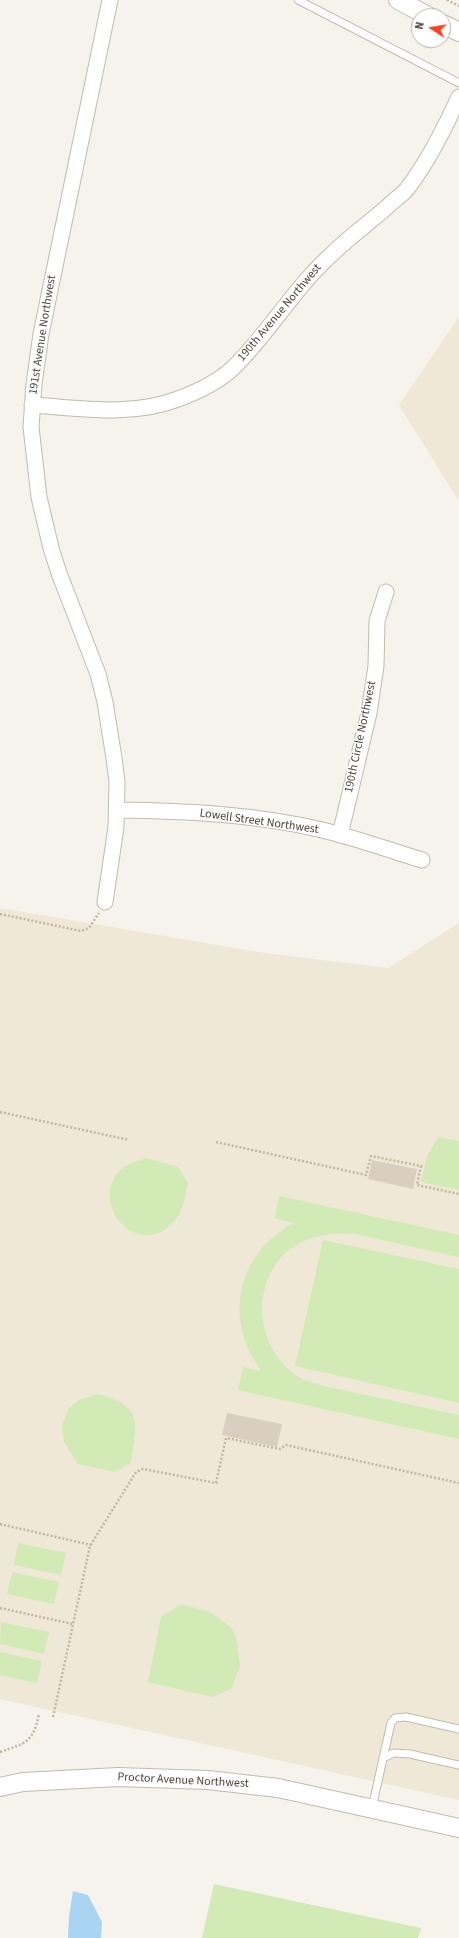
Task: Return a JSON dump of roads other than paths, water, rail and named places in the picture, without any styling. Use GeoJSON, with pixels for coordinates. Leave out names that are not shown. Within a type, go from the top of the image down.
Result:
{"type":"FeatureCollection","features":[{"type":"Feature","properties":{"kind":"street","name":"191st Avenue Northwest"},"geometry":{"type":"LineString","coordinates":[[104,902],[114,850],[117,810],[114,758],[105,702],[91,655],[68,598],[51,548],[39,497],[33,450],[32,404],[40,334],[110,0]]}},
{"type":"Feature","properties":{"kind":"street"},"geometry":{"type":"LineString","coordinates":[[398,0],[413,8]]}},
{"type":"Feature","properties":{"kind":"street","name":"190th Avenue Northwest"},"geometry":{"type":"LineString","coordinates":[[32,404],[98,410],[138,409],[158,406],[178,399],[216,380],[232,368],[259,338],[299,286],[315,270],[406,190],[432,152],[459,97]]}},
{"type":"Feature","properties":{"kind":"street","name":"190th Circle Northwest"},"geometry":{"type":"LineString","coordinates":[[340,835],[369,713],[376,666],[377,622],[386,592]]}},
{"type":"Feature","properties":{"kind":"street","name":"Lowell Street Northwest"},"geometry":{"type":"LineString","coordinates":[[117,810],[159,810],[249,818],[301,826],[340,835],[422,860]]}},
{"type":"Feature","properties":{"kind":"street","name":"Proctor Avenue Northwest"},"geometry":{"type":"LineString","coordinates":[[0,1787],[23,1782],[118,1777],[208,1780],[278,1788],[459,1828]]}},
{"type":"Feature","properties":{"kind":"lane"},"geometry":{"type":"LineString","coordinates":[[298,0],[459,83]]}},
{"type":"Feature","properties":{"kind":"lane"},"geometry":{"type":"LineString","coordinates":[[372,1808],[391,1723],[395,1718],[406,1717],[459,1729]]}},
{"type":"Feature","properties":{"kind":"lane"},"geometry":{"type":"LineString","coordinates":[[383,1758],[394,1753],[410,1754],[459,1765]]}},
{"type":"Feature","properties":{"kind":"water"},"geometry":{"type":"Polygon","coordinates":[[[73,1891],[88,1895],[102,1922],[101,1938],[68,1938],[69,1917],[73,1891]]]}}]}
